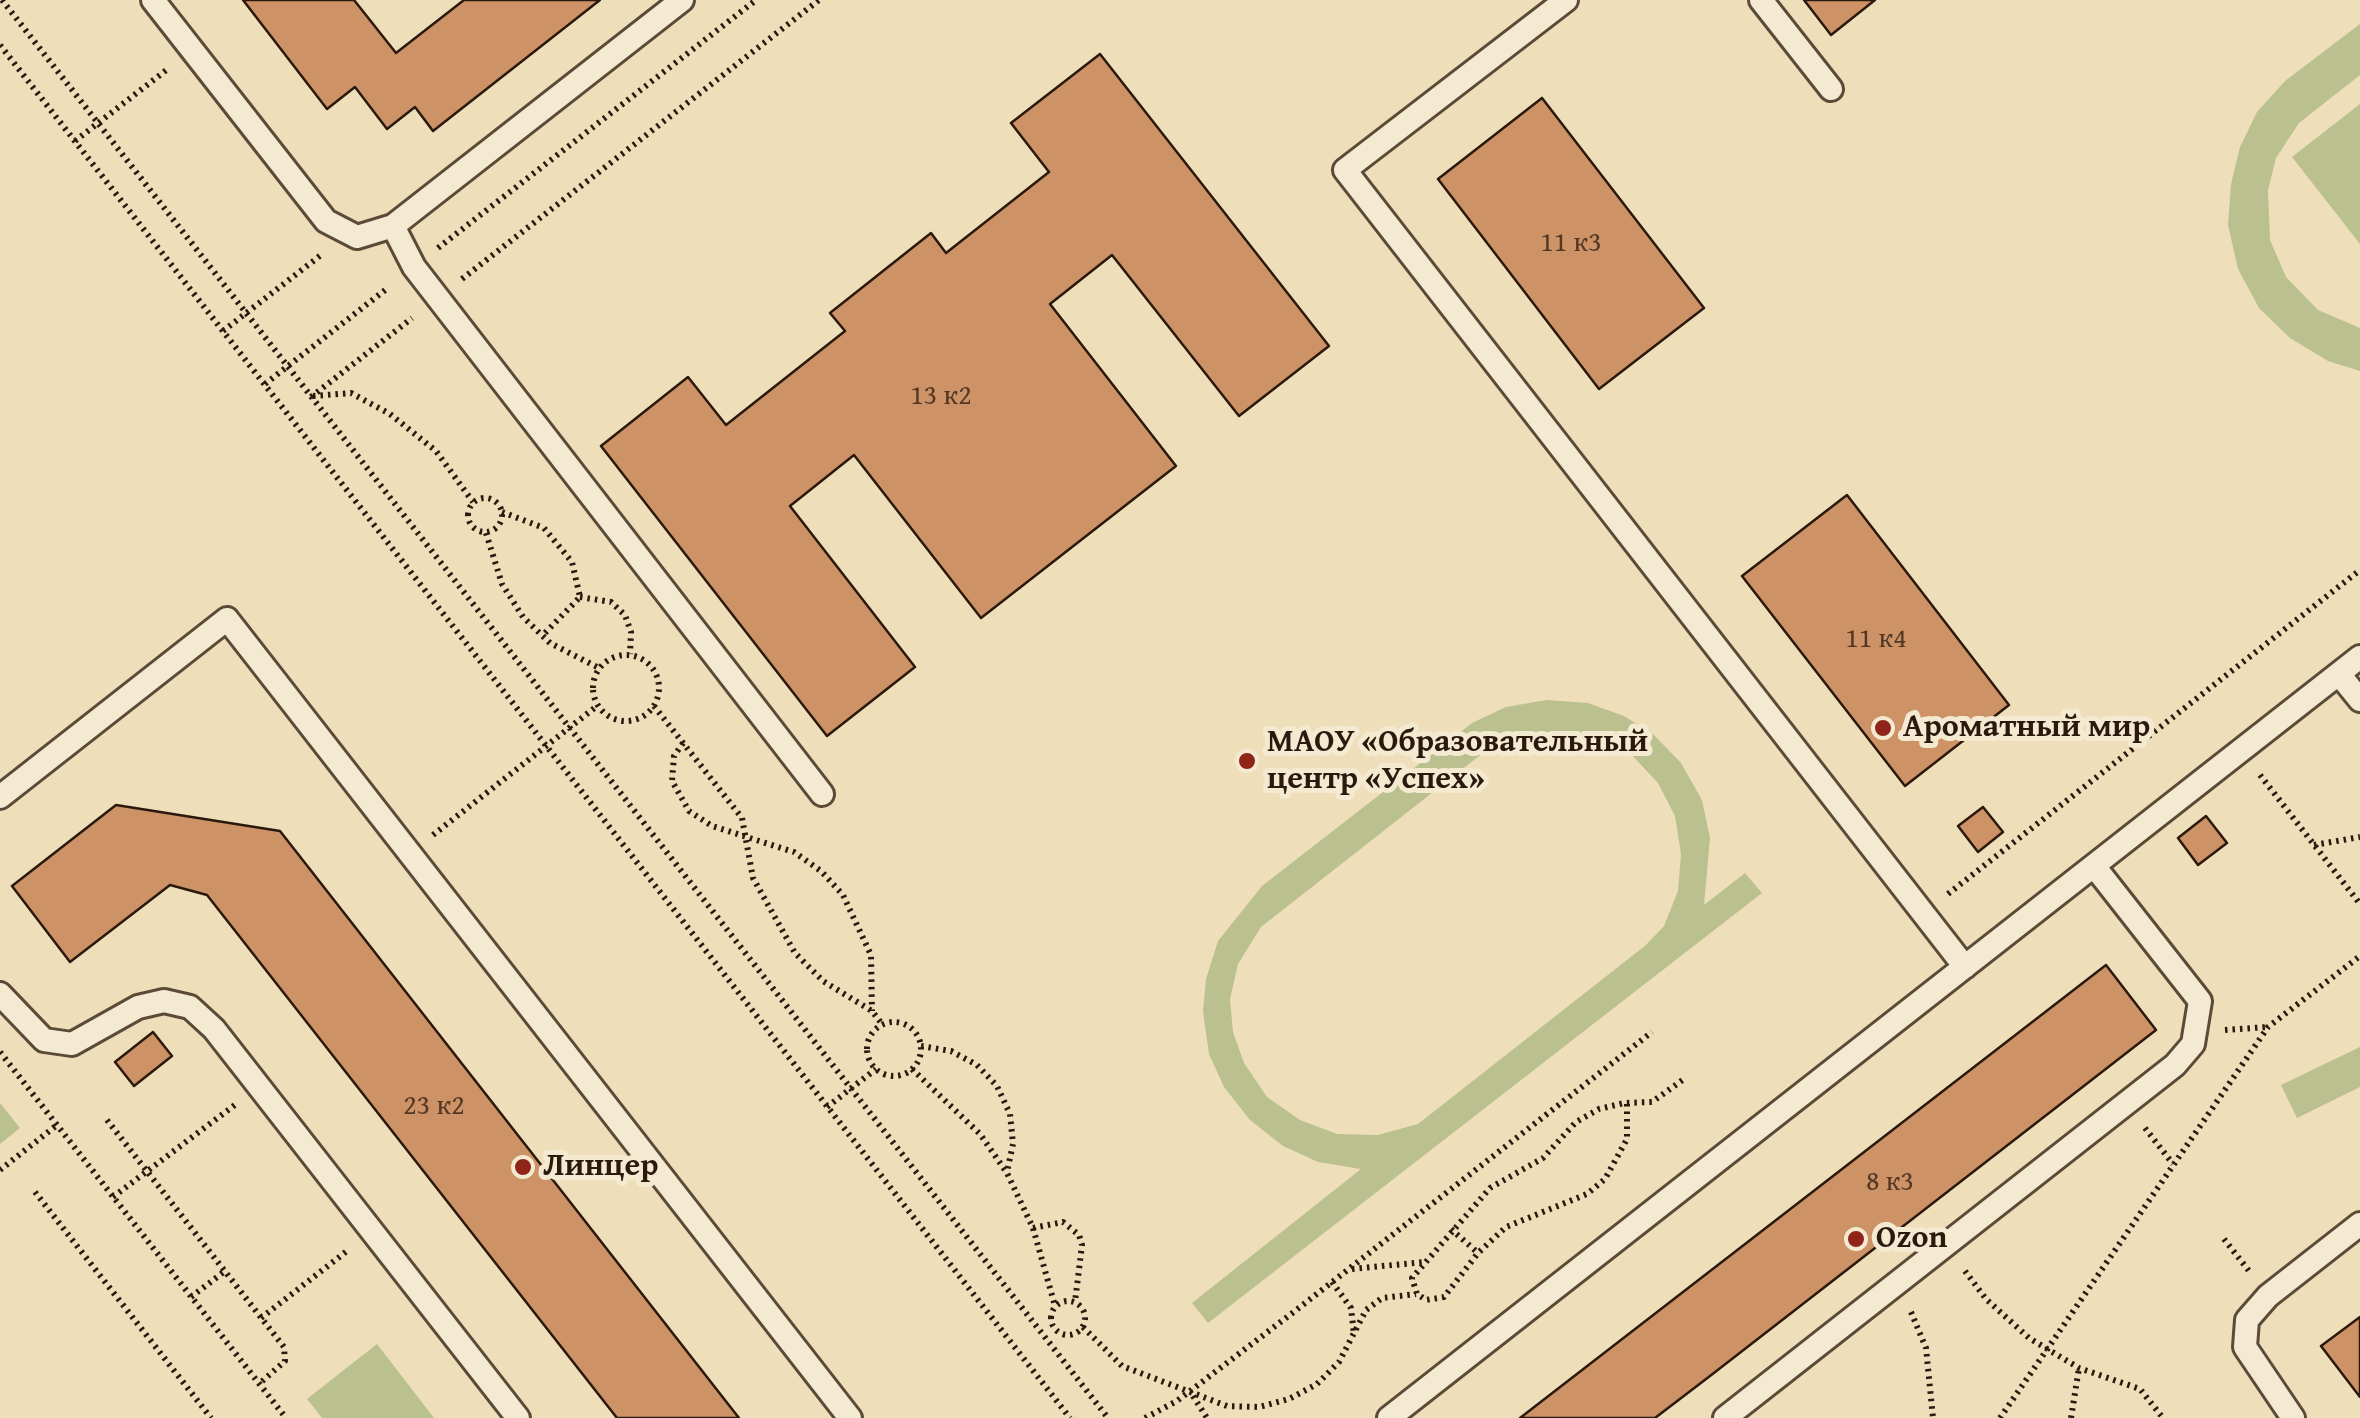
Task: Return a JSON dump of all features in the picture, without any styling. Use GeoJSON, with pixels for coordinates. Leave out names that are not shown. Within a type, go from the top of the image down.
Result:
{"type":"FeatureCollection","features":[{"type":"Feature","properties":{"kind":"lane"},"geometry":{"type":"LineString","coordinates":[[153,0],[326,222],[347,235],[370,236],[394,226],[682,0]]}},
{"type":"Feature","properties":{"kind":"lane"},"geometry":{"type":"LineString","coordinates":[[1566,0],[1345,170],[1965,966]]}},
{"type":"Feature","properties":{"kind":"lane"},"geometry":{"type":"LineString","coordinates":[[1761,0],[1831,89]]}},
{"type":"Feature","properties":{"kind":"lane"},"geometry":{"type":"LineString","coordinates":[[394,226],[414,267],[822,794]]}},
{"type":"Feature","properties":{"kind":"lane"},"geometry":{"type":"LineString","coordinates":[[0,797],[227,619],[850,1418]]}},
{"type":"Feature","properties":{"kind":"lane"},"geometry":{"type":"LineString","coordinates":[[1390,1418],[2360,657]]}},
{"type":"Feature","properties":{"kind":"lane"},"geometry":{"type":"LineString","coordinates":[[2339,674],[2360,700]]}},
{"type":"Feature","properties":{"kind":"lane"},"geometry":{"type":"LineString","coordinates":[[1725,1418],[2175,1066],[2198,1031],[2200,1001],[2094,866]]}},
{"type":"Feature","properties":{"kind":"lane"},"geometry":{"type":"LineString","coordinates":[[0,994],[44,1040],[72,1044],[138,1007],[164,1001],[190,1007],[214,1029],[518,1418]]}},
{"type":"Feature","properties":{"kind":"lane"},"geometry":{"type":"LineString","coordinates":[[2294,1418],[2244,1347],[2247,1320],[2268,1296],[2360,1224]]}},
{"type":"Feature","properties":{"kind":"path"},"geometry":{"type":"LineString","coordinates":[[2,0],[1108,1418]]}},
{"type":"Feature","properties":{"kind":"path"},"geometry":{"type":"LineString","coordinates":[[264,384],[756,0]]}},
{"type":"Feature","properties":{"kind":"path"},"geometry":{"type":"LineString","coordinates":[[311,396],[820,0]]}},
{"type":"Feature","properties":{"kind":"path"},"geometry":{"type":"LineString","coordinates":[[0,45],[1070,1418]]}},
{"type":"Feature","properties":{"kind":"path"},"geometry":{"type":"LineString","coordinates":[[75,141],[192,50]]}},
{"type":"Feature","properties":{"kind":"path"},"geometry":{"type":"LineString","coordinates":[[223,331],[347,235]]}},
{"type":"Feature","properties":{"kind":"path"},"geometry":{"type":"LineString","coordinates":[[311,396],[351,394],[390,414],[436,452],[473,502]]}},
{"type":"Feature","properties":{"kind":"path"},"geometry":{"type":"LineString","coordinates":[[473,502],[491,499],[502,512],[534,523],[560,543],[572,562],[580,597]]}},
{"type":"Feature","properties":{"kind":"path"},"geometry":{"type":"LineString","coordinates":[[473,502],[467,518],[471,526],[486,533],[496,530],[502,512]]}},
{"type":"Feature","properties":{"kind":"path"},"geometry":{"type":"LineString","coordinates":[[486,533],[502,584],[523,617],[542,636],[582,663],[598,668]]}},
{"type":"Feature","properties":{"kind":"path"},"geometry":{"type":"LineString","coordinates":[[1924,913],[2360,570]]}},
{"type":"Feature","properties":{"kind":"path"},"geometry":{"type":"LineString","coordinates":[[542,636],[580,597]]}},
{"type":"Feature","properties":{"kind":"path"},"geometry":{"type":"LineString","coordinates":[[580,597],[611,602],[625,616],[632,632],[630,654]]}},
{"type":"Feature","properties":{"kind":"path"},"geometry":{"type":"LineString","coordinates":[[630,654],[646,661],[656,673],[660,690],[654,706],[642,718],[626,722],[609,718],[597,706],[593,680],[598,668],[612,657],[630,654]]}},
{"type":"Feature","properties":{"kind":"path"},"geometry":{"type":"LineString","coordinates":[[409,853],[597,706]]}},
{"type":"Feature","properties":{"kind":"path"},"geometry":{"type":"LineString","coordinates":[[654,706],[742,818],[753,878],[795,954],[823,980],[872,1011],[882,1024]]}},
{"type":"Feature","properties":{"kind":"path"},"geometry":{"type":"LineString","coordinates":[[683,743],[671,768],[676,796],[712,826],[794,852],[844,895],[871,955],[872,1011]]}},
{"type":"Feature","properties":{"kind":"path"},"geometry":{"type":"LineString","coordinates":[[2241,750],[2360,904]]}},
{"type":"Feature","properties":{"kind":"path"},"geometry":{"type":"LineString","coordinates":[[2314,845],[2360,838]]}},
{"type":"Feature","properties":{"kind":"path"},"geometry":{"type":"LineString","coordinates":[[2000,1418],[2268,1027],[2360,956]]}},
{"type":"Feature","properties":{"kind":"path"},"geometry":{"type":"LineString","coordinates":[[876,1069],[867,1045],[882,1024],[907,1025],[921,1046],[950,1051],[977,1065],[997,1086],[1012,1129],[1007,1173]]}},
{"type":"Feature","properties":{"kind":"path"},"geometry":{"type":"LineString","coordinates":[[2198,1031],[2268,1027]]}},
{"type":"Feature","properties":{"kind":"path"},"geometry":{"type":"LineString","coordinates":[[1145,1418],[1189,1391],[1350,1270],[1652,1032]]}},
{"type":"Feature","properties":{"kind":"path"},"geometry":{"type":"LineString","coordinates":[[876,1069],[900,1076],[912,1069],[921,1046]]}},
{"type":"Feature","properties":{"kind":"path"},"geometry":{"type":"LineString","coordinates":[[0,1052],[286,1418]]}},
{"type":"Feature","properties":{"kind":"path"},"geometry":{"type":"LineString","coordinates":[[827,1107],[876,1069]]}},
{"type":"Feature","properties":{"kind":"path"},"geometry":{"type":"LineString","coordinates":[[912,1069],[980,1134],[1007,1173],[1034,1228],[1055,1306],[1051,1324],[1056,1332],[1066,1336],[1083,1327],[1085,1318],[1074,1302],[1082,1245],[1079,1235],[1063,1222],[1034,1228]]}},
{"type":"Feature","properties":{"kind":"path"},"geometry":{"type":"LineString","coordinates":[[1627,1104],[1627,1140],[1605,1179],[1566,1204],[1520,1218],[1478,1253],[1444,1297],[1426,1300],[1417,1294],[1412,1278],[1490,1188],[1543,1158],[1576,1122],[1599,1108],[1627,1104],[1652,1102],[1684,1079]]}},
{"type":"Feature","properties":{"kind":"path"},"geometry":{"type":"LineString","coordinates":[[2126,1104],[2173,1164]]}},
{"type":"Feature","properties":{"kind":"path"},"geometry":{"type":"LineString","coordinates":[[113,1197],[231,1106],[240,1105]]}},
{"type":"Feature","properties":{"kind":"path"},"geometry":{"type":"LineString","coordinates":[[108,1120],[286,1354],[285,1362],[259,1384]]}},
{"type":"Feature","properties":{"kind":"path"},"geometry":{"type":"LineString","coordinates":[[0,1170],[57,1125]]}},
{"type":"Feature","properties":{"kind":"path"},"geometry":{"type":"LineString","coordinates":[[35,1192],[211,1418]]}},
{"type":"Feature","properties":{"kind":"path"},"geometry":{"type":"LineString","coordinates":[[1451,1230],[1478,1253]]}},
{"type":"Feature","properties":{"kind":"path"},"geometry":{"type":"LineString","coordinates":[[261,1318],[372,1231]]}},
{"type":"Feature","properties":{"kind":"path"},"geometry":{"type":"LineString","coordinates":[[2224,1239],[2268,1296]]}},
{"type":"Feature","properties":{"kind":"path"},"geometry":{"type":"LineString","coordinates":[[1948,1243],[1986,1299],[2045,1349],[2079,1368],[2140,1389],[2164,1418]]}},
{"type":"Feature","properties":{"kind":"path"},"geometry":{"type":"LineString","coordinates":[[1350,1270],[1425,1262]]}},
{"type":"Feature","properties":{"kind":"path"},"geometry":{"type":"LineString","coordinates":[[191,1297],[225,1270]]}},
{"type":"Feature","properties":{"kind":"path"},"geometry":{"type":"LineString","coordinates":[[1332,1282],[1351,1308],[1354,1335]]}},
{"type":"Feature","properties":{"kind":"path"},"geometry":{"type":"LineString","coordinates":[[1892,1287],[1922,1330],[1933,1418]]}},
{"type":"Feature","properties":{"kind":"path"},"geometry":{"type":"LineString","coordinates":[[1083,1327],[1122,1366],[1228,1406],[1259,1407],[1289,1399],[1316,1384],[1339,1362],[1366,1310],[1382,1298],[1417,1294]]}},
{"type":"Feature","properties":{"kind":"path"},"geometry":{"type":"LineString","coordinates":[[1055,1306],[1074,1302]]}},
{"type":"Feature","properties":{"kind":"path"},"geometry":{"type":"LineString","coordinates":[[2071,1418],[2079,1368]]}},
{"type":"Feature","properties":{"kind":"path"},"geometry":{"type":"LineString","coordinates":[[1189,1391],[1207,1418]]}},
{"type":"Feature","properties":{"kind":"green space"},"geometry":{"type":"Polygon","coordinates":[[[2360,24],[2360,75],[2299,123],[2276,158],[2268,190],[2270,240],[2286,277],[2318,310],[2360,328],[2360,371],[2328,361],[2290,338],[2259,308],[2238,269],[2228,225],[2231,184],[2240,147],[2257,112],[2285,81],[2360,24]]]}},
{"type":"Feature","properties":{"kind":"green space"},"geometry":{"type":"Polygon","coordinates":[[[2360,104],[2360,244],[2292,157],[2360,104]]]}},
{"type":"Feature","properties":{"kind":"green space"},"geometry":{"type":"Polygon","coordinates":[[[1547,700],[1588,703],[1624,716],[1653,734],[1681,763],[1702,800],[1710,838],[1704,905],[1745,873],[1762,893],[1208,1323],[1192,1303],[1361,1169],[1318,1162],[1283,1146],[1250,1120],[1224,1087],[1209,1054],[1203,1011],[1206,979],[1218,941],[1262,886],[1472,723],[1506,707],[1547,700]],[[1562,731],[1526,734],[1488,749],[1261,927],[1238,964],[1230,999],[1233,1032],[1244,1063],[1267,1097],[1300,1120],[1337,1134],[1378,1135],[1418,1124],[1646,945],[1664,926],[1678,891],[1681,854],[1675,816],[1658,783],[1629,752],[1597,736],[1562,731]]]}},
{"type":"Feature","properties":{"kind":"green space"},"geometry":{"type":"Polygon","coordinates":[[[2360,1047],[2360,1087],[2297,1118],[2281,1085],[2360,1047]]]}},
{"type":"Feature","properties":{"kind":"green space"},"geometry":{"type":"Polygon","coordinates":[[[0,1103],[20,1128],[0,1144],[0,1103]]]}},
{"type":"Feature","properties":{"kind":"green space"},"geometry":{"type":"Polygon","coordinates":[[[377,1344],[434,1418],[322,1418],[307,1399],[377,1344]]]}},
{"type":"Feature","properties":{"kind":"building"},"geometry":{"type":"Polygon","coordinates":[[[243,0],[354,0],[396,53],[464,0],[600,0],[433,131],[415,107],[387,129],[355,87],[327,109],[243,0]]]}},
{"type":"Feature","properties":{"kind":"building"},"geometry":{"type":"Polygon","coordinates":[[[1804,0],[1875,0],[1831,35],[1804,0]]]}},
{"type":"Feature","properties":{"kind":"building"},"geometry":{"type":"Polygon","coordinates":[[[1100,54],[1329,346],[1239,416],[1112,255],[1050,304],[1176,466],[981,618],[854,455],[790,506],[915,667],[827,736],[601,446],[688,377],[726,425],[845,331],[830,313],[931,233],[946,253],[1049,172],[1011,123],[1100,54]]]}},
{"type":"Feature","properties":{"kind":"building"},"geometry":{"type":"Polygon","coordinates":[[[1542,98],[1704,308],[1599,389],[1438,179],[1542,98]]]}},
{"type":"Feature","properties":{"kind":"building"},"geometry":{"type":"Polygon","coordinates":[[[1847,495],[2009,705],[1905,786],[1742,576],[1847,495]]]}},
{"type":"Feature","properties":{"kind":"building"},"geometry":{"type":"Polygon","coordinates":[[[116,805],[280,831],[739,1418],[617,1418],[207,895],[170,885],[70,962],[12,886],[116,805]]]}},
{"type":"Feature","properties":{"kind":"building"},"geometry":{"type":"Polygon","coordinates":[[[1983,807],[2003,832],[1978,852],[1958,826],[1983,807]]]}},
{"type":"Feature","properties":{"kind":"building"},"geometry":{"type":"Polygon","coordinates":[[[2206,816],[2227,843],[2198,865],[2178,838],[2206,816]]]}},
{"type":"Feature","properties":{"kind":"building"},"geometry":{"type":"Polygon","coordinates":[[[2106,965],[2156,1030],[1710,1376],[1655,1418],[1520,1418],[2106,965]]]}},
{"type":"Feature","properties":{"kind":"building"},"geometry":{"type":"Polygon","coordinates":[[[153,1032],[172,1056],[134,1086],[115,1062],[153,1032]]]}},
{"type":"Feature","properties":{"kind":"building"},"geometry":{"type":"Polygon","coordinates":[[[2360,1317],[2360,1397],[2321,1346],[2360,1317]]]}},
{"type":"Feature","properties":{"kind":"place","name":"Ароматный мир"},"geometry":{"type":"Point","coordinates":[1883,728]}},
{"type":"Feature","properties":{"kind":"place","name":"МАОУ «Образовательный центр «Успех»"},"geometry":{"type":"Point","coordinates":[1247,761]}},
{"type":"Feature","properties":{"kind":"place","name":"Линцер"},"geometry":{"type":"Point","coordinates":[523,1167]}},
{"type":"Feature","properties":{"kind":"place","name":"Ozon"},"geometry":{"type":"Point","coordinates":[1856,1239]}}]}
